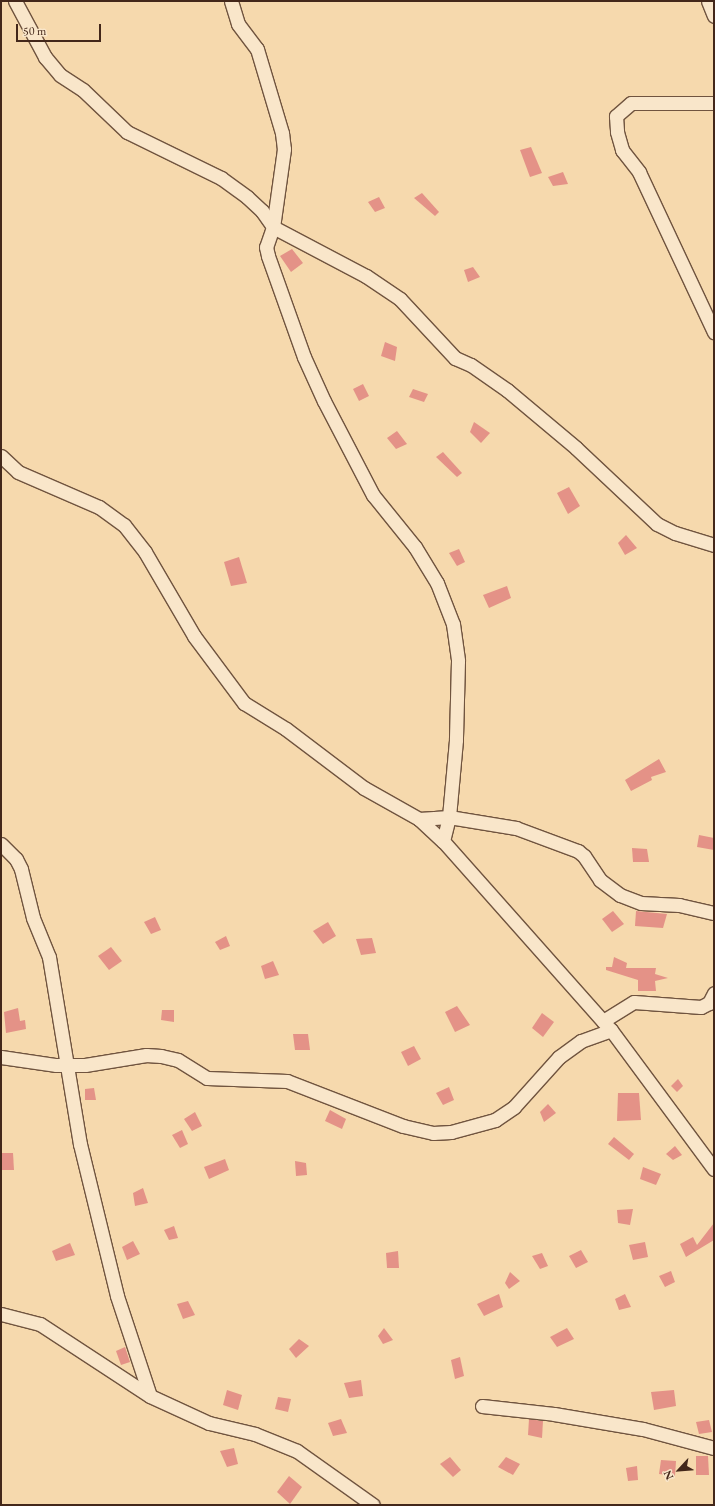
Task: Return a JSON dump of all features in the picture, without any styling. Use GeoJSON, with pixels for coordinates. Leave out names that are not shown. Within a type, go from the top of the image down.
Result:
{"type":"FeatureCollection","features":[{"type":"Feature","properties":{"kind":"street"},"geometry":{"type":"LineString","coordinates":[[15,1],[45,57],[60,76],[83,90],[127,132],[221,178],[247,197],[262,211],[273,227],[366,276],[400,299],[455,358],[471,365],[506,390],[553,429],[657,524],[675,533],[714,545]]}},
{"type":"Feature","properties":{"kind":"street"},"geometry":{"type":"LineString","coordinates":[[231,1],[238,24],[257,49],[282,133],[284,149],[273,227],[266,247],[268,256],[304,357],[373,495],[415,547],[437,582],[453,624],[458,661],[456,740],[449,817],[443,841]]}},
{"type":"Feature","properties":{"kind":"street"},"geometry":{"type":"LineString","coordinates":[[708,1],[714,16]]}},
{"type":"Feature","properties":{"kind":"street"},"geometry":{"type":"LineString","coordinates":[[714,103],[631,103],[616,116],[616,132],[622,150],[639,172],[714,332]]}},
{"type":"Feature","properties":{"kind":"street"},"geometry":{"type":"LineString","coordinates":[[1,456],[18,472],[99,507],[124,525],[145,552],[194,636],[244,702],[286,729],[364,788],[418,819],[443,841],[607,1026],[714,1169]]}},
{"type":"Feature","properties":{"kind":"street"},"geometry":{"type":"LineString","coordinates":[[418,819],[449,817],[516,828],[578,851],[584,856],[600,880],[620,895],[634,900],[679,905],[714,913]]}},
{"type":"Feature","properties":{"kind":"street"},"geometry":{"type":"LineString","coordinates":[[1,844],[16,860],[21,869],[33,918],[49,957],[80,1144],[121,1313],[150,1396]]}},
{"type":"Feature","properties":{"kind":"street"},"geometry":{"type":"LineString","coordinates":[[1,1056],[66,1065],[85,1065],[146,1055],[161,1056],[178,1060],[207,1078],[287,1081],[403,1126],[433,1134],[451,1132],[495,1120],[514,1107],[559,1057],[581,1041],[607,1026],[634,1002],[701,1007],[709,1003],[714,993]]}},
{"type":"Feature","properties":{"kind":"street"},"geometry":{"type":"LineString","coordinates":[[1,1314],[40,1324],[150,1396],[209,1422],[255,1434],[297,1451],[373,1505]]}},
{"type":"Feature","properties":{"kind":"street"},"geometry":{"type":"LineString","coordinates":[[482,1406],[554,1414],[643,1429],[714,1448]]}},
{"type":"Feature","properties":{"kind":"building"},"geometry":{"type":"Polygon","coordinates":[[[531,147],[542,173],[530,177],[520,150],[531,147]]]}},
{"type":"Feature","properties":{"kind":"building"},"geometry":{"type":"Polygon","coordinates":[[[563,172],[568,184],[553,186],[548,177],[563,172]]]}},
{"type":"Feature","properties":{"kind":"building"},"geometry":{"type":"Polygon","coordinates":[[[422,193],[439,212],[435,216],[414,198],[422,193]]]}},
{"type":"Feature","properties":{"kind":"building"},"geometry":{"type":"Polygon","coordinates":[[[379,197],[385,208],[375,212],[368,202],[379,197]]]}},
{"type":"Feature","properties":{"kind":"building"},"geometry":{"type":"Polygon","coordinates":[[[292,249],[303,263],[291,272],[280,256],[292,249]]]}},
{"type":"Feature","properties":{"kind":"building"},"geometry":{"type":"Polygon","coordinates":[[[473,267],[480,277],[468,282],[464,270],[473,267]]]}},
{"type":"Feature","properties":{"kind":"building"},"geometry":{"type":"Polygon","coordinates":[[[385,342],[397,347],[395,361],[381,356],[385,342]]]}},
{"type":"Feature","properties":{"kind":"building"},"geometry":{"type":"Polygon","coordinates":[[[363,384],[369,396],[359,401],[353,389],[363,384]]]}},
{"type":"Feature","properties":{"kind":"building"},"geometry":{"type":"Polygon","coordinates":[[[413,389],[428,394],[424,402],[409,397],[413,389]]]}},
{"type":"Feature","properties":{"kind":"building"},"geometry":{"type":"Polygon","coordinates":[[[474,422],[490,433],[481,443],[470,432],[474,422]]]}},
{"type":"Feature","properties":{"kind":"building"},"geometry":{"type":"Polygon","coordinates":[[[397,431],[407,444],[396,449],[387,438],[397,431]]]}},
{"type":"Feature","properties":{"kind":"building"},"geometry":{"type":"Polygon","coordinates":[[[443,452],[462,473],[457,477],[436,457],[443,452]]]}},
{"type":"Feature","properties":{"kind":"building"},"geometry":{"type":"Polygon","coordinates":[[[569,487],[580,506],[568,514],[557,493],[569,487]]]}},
{"type":"Feature","properties":{"kind":"building"},"geometry":{"type":"Polygon","coordinates":[[[626,535],[637,548],[625,555],[618,543],[626,535]]]}},
{"type":"Feature","properties":{"kind":"building"},"geometry":{"type":"Polygon","coordinates":[[[459,549],[465,562],[457,566],[449,553],[459,549]]]}},
{"type":"Feature","properties":{"kind":"building"},"geometry":{"type":"Polygon","coordinates":[[[239,557],[247,583],[231,586],[224,562],[239,557]]]}},
{"type":"Feature","properties":{"kind":"building"},"geometry":{"type":"Polygon","coordinates":[[[507,586],[511,598],[489,608],[483,595],[507,586]]]}},
{"type":"Feature","properties":{"kind":"building"},"geometry":{"type":"Polygon","coordinates":[[[659,759],[666,772],[651,777],[652,780],[631,791],[625,780],[659,759]]]}},
{"type":"Feature","properties":{"kind":"building"},"geometry":{"type":"Polygon","coordinates":[[[699,835],[714,838],[714,850],[697,847],[699,835]]]}},
{"type":"Feature","properties":{"kind":"building"},"geometry":{"type":"Polygon","coordinates":[[[632,848],[647,849],[649,862],[633,862],[632,848]]]}},
{"type":"Feature","properties":{"kind":"building"},"geometry":{"type":"Polygon","coordinates":[[[613,911],[624,924],[612,932],[602,919],[613,911]]]}},
{"type":"Feature","properties":{"kind":"building"},"geometry":{"type":"Polygon","coordinates":[[[636,911],[667,914],[663,928],[635,926],[636,911]]]}},
{"type":"Feature","properties":{"kind":"building"},"geometry":{"type":"Polygon","coordinates":[[[155,917],[161,930],[151,934],[144,922],[155,917]]]}},
{"type":"Feature","properties":{"kind":"building"},"geometry":{"type":"Polygon","coordinates":[[[328,922],[336,936],[323,944],[313,931],[328,922]]]}},
{"type":"Feature","properties":{"kind":"building"},"geometry":{"type":"Polygon","coordinates":[[[226,936],[230,946],[220,950],[215,942],[226,936]]]}},
{"type":"Feature","properties":{"kind":"building"},"geometry":{"type":"Polygon","coordinates":[[[372,938],[376,953],[361,955],[356,939],[372,938]]]}},
{"type":"Feature","properties":{"kind":"building"},"geometry":{"type":"Polygon","coordinates":[[[111,947],[122,961],[109,970],[98,956],[111,947]]]}},
{"type":"Feature","properties":{"kind":"building"},"geometry":{"type":"Polygon","coordinates":[[[614,957],[627,963],[626,968],[656,968],[655,974],[668,978],[655,981],[656,991],[638,991],[638,980],[606,970],[606,967],[612,967],[614,957]]]}},
{"type":"Feature","properties":{"kind":"building"},"geometry":{"type":"Polygon","coordinates":[[[273,961],[279,975],[265,979],[261,966],[273,961]]]}},
{"type":"Feature","properties":{"kind":"building"},"geometry":{"type":"Polygon","coordinates":[[[457,1006],[470,1025],[455,1032],[445,1012],[457,1006]]]}},
{"type":"Feature","properties":{"kind":"building"},"geometry":{"type":"Polygon","coordinates":[[[18,1008],[20,1021],[25,1020],[26,1029],[6,1033],[4,1012],[18,1008]]]}},
{"type":"Feature","properties":{"kind":"building"},"geometry":{"type":"Polygon","coordinates":[[[162,1010],[174,1010],[174,1022],[161,1020],[162,1010]]]}},
{"type":"Feature","properties":{"kind":"building"},"geometry":{"type":"Polygon","coordinates":[[[542,1013],[554,1022],[543,1037],[532,1028],[542,1013]]]}},
{"type":"Feature","properties":{"kind":"building"},"geometry":{"type":"Polygon","coordinates":[[[293,1034],[308,1034],[310,1050],[295,1050],[293,1034]]]}},
{"type":"Feature","properties":{"kind":"building"},"geometry":{"type":"Polygon","coordinates":[[[414,1046],[421,1059],[408,1066],[401,1052],[414,1046]]]}},
{"type":"Feature","properties":{"kind":"building"},"geometry":{"type":"Polygon","coordinates":[[[678,1079],[683,1086],[677,1092],[671,1086],[678,1079]]]}},
{"type":"Feature","properties":{"kind":"building"},"geometry":{"type":"Polygon","coordinates":[[[449,1087],[454,1100],[443,1105],[436,1093],[449,1087]]]}},
{"type":"Feature","properties":{"kind":"building"},"geometry":{"type":"Polygon","coordinates":[[[94,1088],[96,1100],[85,1100],[85,1089],[94,1088]]]}},
{"type":"Feature","properties":{"kind":"building"},"geometry":{"type":"Polygon","coordinates":[[[618,1093],[639,1093],[641,1120],[617,1121],[618,1093]]]}},
{"type":"Feature","properties":{"kind":"building"},"geometry":{"type":"Polygon","coordinates":[[[548,1104],[556,1113],[544,1122],[540,1112],[548,1104]]]}},
{"type":"Feature","properties":{"kind":"building"},"geometry":{"type":"Polygon","coordinates":[[[330,1110],[346,1119],[342,1129],[325,1121],[330,1110]]]}},
{"type":"Feature","properties":{"kind":"building"},"geometry":{"type":"Polygon","coordinates":[[[195,1112],[202,1126],[192,1131],[184,1119],[195,1112]]]}},
{"type":"Feature","properties":{"kind":"building"},"geometry":{"type":"Polygon","coordinates":[[[182,1130],[188,1144],[180,1148],[172,1135],[182,1130]]]}},
{"type":"Feature","properties":{"kind":"building"},"geometry":{"type":"Polygon","coordinates":[[[614,1137],[634,1154],[629,1160],[608,1144],[614,1137]]]}},
{"type":"Feature","properties":{"kind":"building"},"geometry":{"type":"Polygon","coordinates":[[[675,1146],[682,1155],[673,1160],[666,1154],[675,1146]]]}},
{"type":"Feature","properties":{"kind":"building"},"geometry":{"type":"Polygon","coordinates":[[[1,1153],[13,1153],[14,1170],[1,1170],[1,1153]]]}},
{"type":"Feature","properties":{"kind":"building"},"geometry":{"type":"Polygon","coordinates":[[[225,1159],[229,1170],[209,1179],[204,1167],[225,1159]]]}},
{"type":"Feature","properties":{"kind":"building"},"geometry":{"type":"Polygon","coordinates":[[[295,1161],[306,1163],[307,1175],[296,1176],[295,1161]]]}},
{"type":"Feature","properties":{"kind":"building"},"geometry":{"type":"Polygon","coordinates":[[[643,1167],[661,1174],[656,1185],[640,1179],[643,1167]]]}},
{"type":"Feature","properties":{"kind":"building"},"geometry":{"type":"Polygon","coordinates":[[[143,1188],[148,1203],[135,1206],[133,1193],[143,1188]]]}},
{"type":"Feature","properties":{"kind":"building"},"geometry":{"type":"Polygon","coordinates":[[[633,1209],[630,1225],[618,1223],[617,1210],[633,1209]]]}},
{"type":"Feature","properties":{"kind":"building"},"geometry":{"type":"Polygon","coordinates":[[[714,1223],[714,1240],[686,1257],[680,1244],[693,1237],[697,1245],[714,1223]]]}},
{"type":"Feature","properties":{"kind":"building"},"geometry":{"type":"Polygon","coordinates":[[[174,1226],[178,1238],[169,1240],[164,1230],[174,1226]]]}},
{"type":"Feature","properties":{"kind":"building"},"geometry":{"type":"Polygon","coordinates":[[[133,1241],[140,1254],[127,1260],[122,1247],[133,1241]]]}},
{"type":"Feature","properties":{"kind":"building"},"geometry":{"type":"Polygon","coordinates":[[[645,1242],[648,1257],[633,1260],[629,1245],[645,1242]]]}},
{"type":"Feature","properties":{"kind":"building"},"geometry":{"type":"Polygon","coordinates":[[[70,1243],[75,1255],[56,1261],[52,1251],[70,1243]]]}},
{"type":"Feature","properties":{"kind":"building"},"geometry":{"type":"Polygon","coordinates":[[[581,1250],[588,1262],[576,1268],[569,1256],[581,1250]]]}},
{"type":"Feature","properties":{"kind":"building"},"geometry":{"type":"Polygon","coordinates":[[[398,1251],[399,1268],[387,1268],[386,1253],[398,1251]]]}},
{"type":"Feature","properties":{"kind":"building"},"geometry":{"type":"Polygon","coordinates":[[[542,1253],[548,1266],[540,1269],[532,1256],[542,1253]]]}},
{"type":"Feature","properties":{"kind":"building"},"geometry":{"type":"Polygon","coordinates":[[[671,1271],[675,1282],[665,1287],[659,1276],[671,1271]]]}},
{"type":"Feature","properties":{"kind":"building"},"geometry":{"type":"Polygon","coordinates":[[[510,1272],[520,1281],[509,1289],[505,1283],[510,1272]]]}},
{"type":"Feature","properties":{"kind":"building"},"geometry":{"type":"Polygon","coordinates":[[[499,1294],[503,1307],[484,1316],[477,1304],[499,1294]]]}},
{"type":"Feature","properties":{"kind":"building"},"geometry":{"type":"Polygon","coordinates":[[[625,1294],[631,1307],[619,1310],[615,1299],[625,1294]]]}},
{"type":"Feature","properties":{"kind":"building"},"geometry":{"type":"Polygon","coordinates":[[[188,1301],[195,1315],[183,1319],[177,1304],[188,1301]]]}},
{"type":"Feature","properties":{"kind":"building"},"geometry":{"type":"Polygon","coordinates":[[[384,1328],[393,1340],[383,1344],[378,1336],[384,1328]]]}},
{"type":"Feature","properties":{"kind":"building"},"geometry":{"type":"Polygon","coordinates":[[[567,1328],[574,1339],[557,1347],[550,1337],[567,1328]]]}},
{"type":"Feature","properties":{"kind":"building"},"geometry":{"type":"Polygon","coordinates":[[[299,1339],[309,1346],[296,1358],[289,1349],[299,1339]]]}},
{"type":"Feature","properties":{"kind":"building"},"geometry":{"type":"Polygon","coordinates":[[[125,1347],[130,1362],[121,1365],[116,1351],[125,1347]]]}},
{"type":"Feature","properties":{"kind":"building"},"geometry":{"type":"Polygon","coordinates":[[[460,1357],[464,1376],[455,1379],[451,1360],[460,1357]]]}},
{"type":"Feature","properties":{"kind":"building"},"geometry":{"type":"Polygon","coordinates":[[[361,1380],[363,1396],[349,1398],[344,1383],[361,1380]]]}},
{"type":"Feature","properties":{"kind":"building"},"geometry":{"type":"Polygon","coordinates":[[[227,1390],[242,1395],[238,1410],[223,1405],[227,1390]]]}},
{"type":"Feature","properties":{"kind":"building"},"geometry":{"type":"Polygon","coordinates":[[[674,1390],[676,1406],[654,1410],[651,1392],[674,1390]]]}},
{"type":"Feature","properties":{"kind":"building"},"geometry":{"type":"Polygon","coordinates":[[[278,1397],[291,1399],[288,1412],[275,1409],[278,1397]]]}},
{"type":"Feature","properties":{"kind":"building"},"geometry":{"type":"Polygon","coordinates":[[[341,1419],[347,1433],[333,1436],[328,1423],[341,1419]]]}},
{"type":"Feature","properties":{"kind":"building"},"geometry":{"type":"Polygon","coordinates":[[[529,1419],[543,1421],[542,1438],[528,1435],[529,1419]]]}},
{"type":"Feature","properties":{"kind":"building"},"geometry":{"type":"Polygon","coordinates":[[[709,1420],[712,1432],[699,1434],[696,1422],[709,1420]]]}},
{"type":"Feature","properties":{"kind":"building"},"geometry":{"type":"Polygon","coordinates":[[[234,1448],[238,1464],[227,1467],[220,1451],[234,1448]]]}},
{"type":"Feature","properties":{"kind":"building"},"geometry":{"type":"Polygon","coordinates":[[[696,1456],[708,1456],[709,1475],[696,1475],[696,1456]]]}},
{"type":"Feature","properties":{"kind":"building"},"geometry":{"type":"Polygon","coordinates":[[[450,1457],[461,1470],[453,1477],[440,1464],[450,1457]]]}},
{"type":"Feature","properties":{"kind":"building"},"geometry":{"type":"Polygon","coordinates":[[[506,1457],[520,1464],[513,1475],[498,1467],[506,1457]]]}},
{"type":"Feature","properties":{"kind":"building"},"geometry":{"type":"Polygon","coordinates":[[[661,1460],[676,1461],[675,1476],[659,1474],[661,1460]]]}},
{"type":"Feature","properties":{"kind":"building"},"geometry":{"type":"Polygon","coordinates":[[[637,1466],[638,1480],[628,1481],[626,1468],[637,1466]]]}},
{"type":"Feature","properties":{"kind":"building"},"geometry":{"type":"Polygon","coordinates":[[[289,1476],[302,1487],[290,1504],[277,1492],[289,1476]]]}}]}
